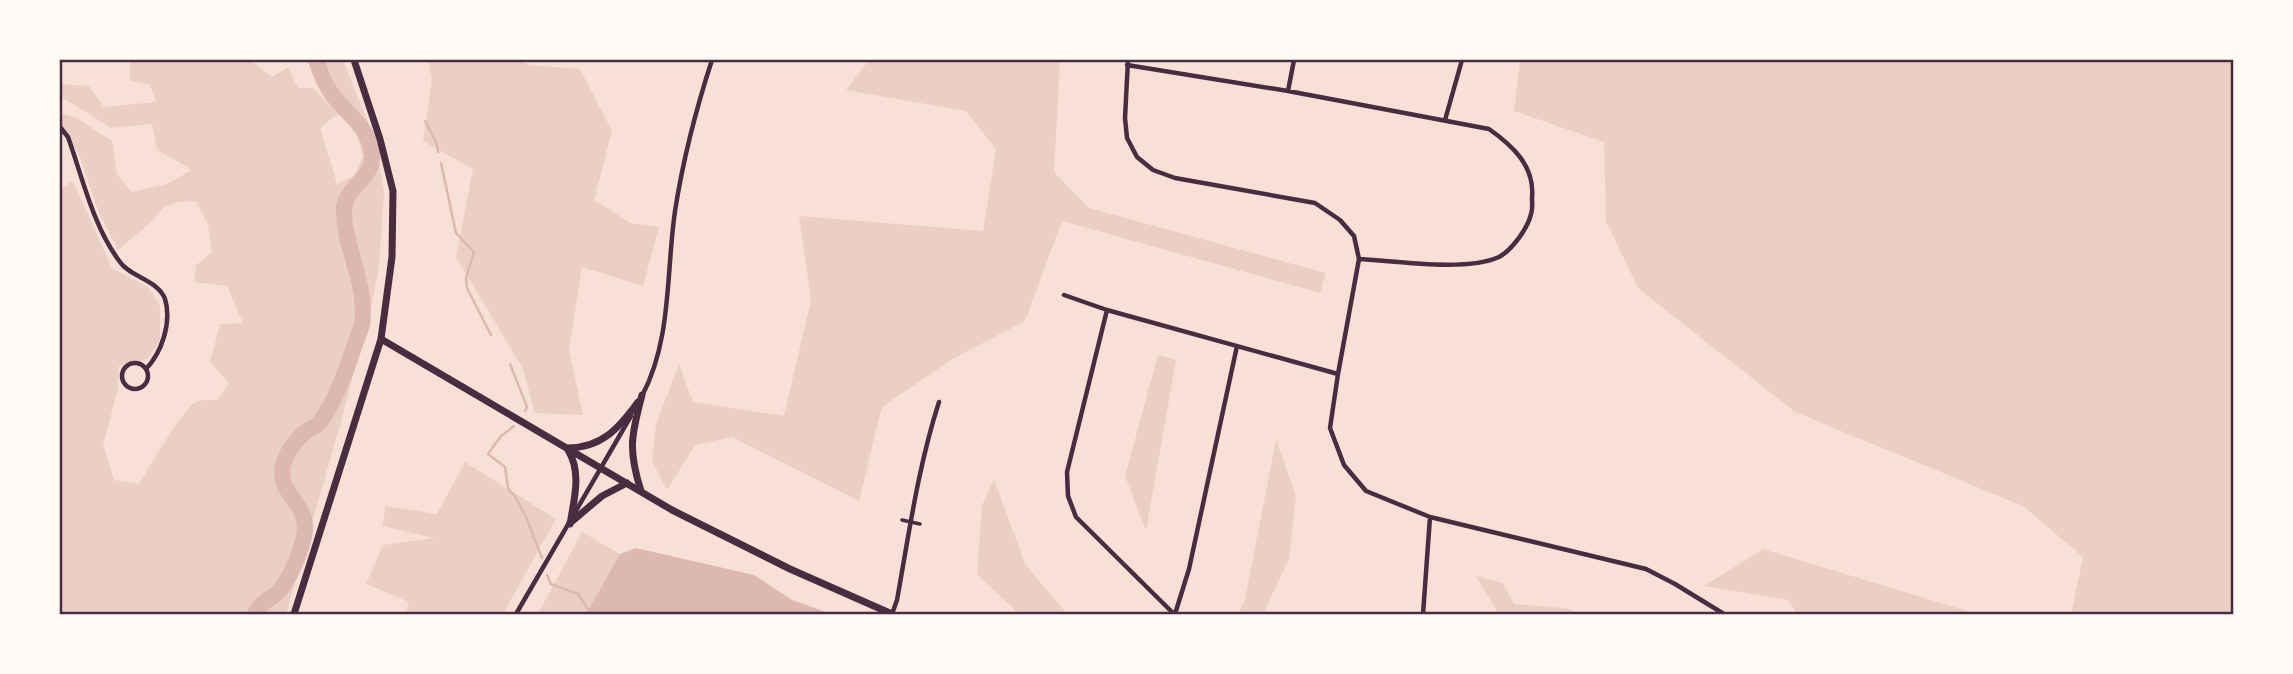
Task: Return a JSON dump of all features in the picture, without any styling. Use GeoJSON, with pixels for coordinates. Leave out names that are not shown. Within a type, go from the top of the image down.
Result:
{"type":"FeatureCollection","features":[{"type":"Feature","properties":{"kind":"main road"},"geometry":{"type":"LineString","coordinates":[[294,614],[381,340],[392,257],[393,191],[380,139],[354,60]]}},
{"type":"Feature","properties":{"kind":"main road"},"geometry":{"type":"LineString","coordinates":[[381,340],[642,492],[718,533],[892,614]]}},
{"type":"Feature","properties":{"kind":"main road"},"geometry":{"type":"LineString","coordinates":[[567,448],[585,448],[620,427],[642,395]]}},
{"type":"Feature","properties":{"kind":"main road"},"geometry":{"type":"LineString","coordinates":[[642,395],[631,444],[642,492]]}},
{"type":"Feature","properties":{"kind":"main road"},"geometry":{"type":"LineString","coordinates":[[567,448],[576,471],[575,496],[569,524]]}},
{"type":"Feature","properties":{"kind":"main road"},"geometry":{"type":"LineString","coordinates":[[569,524],[603,496],[627,483]]}},
{"type":"Feature","properties":{"kind":"street"},"geometry":{"type":"LineString","coordinates":[[516,614],[602,469],[652,376],[667,308],[675,214],[689,139],[711,60]]}},
{"type":"Feature","properties":{"kind":"street"},"geometry":{"type":"LineString","coordinates":[[1288,91],[1294,60]]}},
{"type":"Feature","properties":{"kind":"street"},"geometry":{"type":"LineString","coordinates":[[1445,120],[1462,60]]}},
{"type":"Feature","properties":{"kind":"street"},"geometry":{"type":"LineString","coordinates":[[1359,259],[1449,264],[1478,262],[1500,256],[1518,239],[1531,215],[1533,191],[1527,166],[1511,144],[1489,129],[1127,62],[1127,138],[1137,157],[1153,170],[1175,178],[1315,203],[1340,220],[1354,236],[1359,259],[1330,428],[1344,465],[1366,491],[1430,517],[1646,569],[1687,590],[1724,614]]}},
{"type":"Feature","properties":{"kind":"street"},"geometry":{"type":"LineString","coordinates":[[60,127],[68,137],[101,231],[121,265],[149,282],[164,297],[167,316],[164,339],[153,362],[146,369],[147,381],[142,387],[133,389],[126,386],[122,374],[127,366],[139,364],[146,369]]}},
{"type":"Feature","properties":{"kind":"street"},"geometry":{"type":"LineString","coordinates":[[1064,295],[1107,310],[1338,374]]}},
{"type":"Feature","properties":{"kind":"street"},"geometry":{"type":"LineString","coordinates":[[1107,310],[1067,472],[1068,496],[1076,517],[1175,614],[1189,569],[1238,346]]}},
{"type":"Feature","properties":{"kind":"street"},"geometry":{"type":"LineString","coordinates":[[892,614],[939,402]]}},
{"type":"Feature","properties":{"kind":"street"},"geometry":{"type":"LineString","coordinates":[[1423,614],[1430,517]]}},
{"type":"Feature","properties":{"kind":"street"},"geometry":{"type":"LineString","coordinates":[[902,520],[920,524]]}},
{"type":"Feature","properties":{"kind":"shaded area"},"geometry":{"type":"Polygon","coordinates":[[[130,60],[250,60],[272,77],[288,67],[298,88],[313,88],[338,114],[320,128],[337,184],[355,175],[363,156],[353,123],[310,60],[343,60],[375,140],[384,192],[379,266],[371,308],[340,425],[286,614],[60,614],[60,189],[73,181],[112,268],[148,287],[160,306],[160,340],[148,359],[119,366],[118,389],[103,444],[114,480],[139,484],[175,426],[191,406],[201,400],[218,400],[229,383],[210,362],[220,324],[243,323],[227,286],[194,282],[196,265],[212,253],[208,225],[196,201],[178,202],[163,208],[118,250],[99,213],[79,155],[60,122],[60,113],[77,118],[112,141],[117,174],[132,192],[166,184],[192,170],[157,150],[152,124],[111,128],[60,96],[60,84],[89,86],[104,107],[156,102],[150,85],[130,80],[130,60]]]}},
{"type":"Feature","properties":{"kind":"shaded area"},"geometry":{"type":"Polygon","coordinates":[[[428,60],[522,60],[529,65],[580,69],[612,131],[594,200],[631,223],[659,227],[643,286],[582,267],[569,350],[583,415],[535,413],[523,369],[456,257],[473,169],[423,141],[432,80],[428,60]]]}},
{"type":"Feature","properties":{"kind":"shaded area"},"geometry":{"type":"Polygon","coordinates":[[[869,60],[1060,60],[1054,172],[1089,208],[1326,273],[1320,293],[1062,221],[1025,321],[954,358],[882,407],[859,501],[732,437],[695,445],[667,490],[652,461],[656,424],[679,364],[693,402],[784,416],[811,300],[799,216],[983,231],[996,149],[966,111],[846,90],[869,60]]]}},
{"type":"Feature","properties":{"kind":"shaded area"},"geometry":{"type":"Polygon","coordinates":[[[1520,60],[2233,60],[2233,614],[2071,614],[2083,557],[2023,506],[1795,412],[1638,288],[1606,221],[1604,142],[1514,111],[1520,60]]]}},
{"type":"Feature","properties":{"kind":"shaded area"},"geometry":{"type":"Polygon","coordinates":[[[1158,355],[1176,360],[1146,531],[1125,476],[1158,355]]]}},
{"type":"Feature","properties":{"kind":"shaded area"},"geometry":{"type":"Polygon","coordinates":[[[1276,439],[1296,496],[1289,559],[1263,614],[1238,614],[1245,600],[1276,439]]]}},
{"type":"Feature","properties":{"kind":"shaded area"},"geometry":{"type":"Polygon","coordinates":[[[465,462],[556,519],[503,614],[406,614],[409,602],[366,584],[383,545],[434,538],[382,526],[386,506],[437,514],[465,462]]]}},
{"type":"Feature","properties":{"kind":"shaded area"},"geometry":{"type":"Polygon","coordinates":[[[994,479],[1025,564],[1067,614],[1019,614],[977,574],[982,505],[994,479]]]}},
{"type":"Feature","properties":{"kind":"shaded area"},"geometry":{"type":"Polygon","coordinates":[[[582,532],[620,554],[586,614],[538,614],[582,532]]]}},
{"type":"Feature","properties":{"kind":"shaded area"},"geometry":{"type":"Polygon","coordinates":[[[636,548],[754,575],[792,600],[832,614],[586,614],[620,554],[636,548]]]}},
{"type":"Feature","properties":{"kind":"shaded area"},"geometry":{"type":"Polygon","coordinates":[[[1763,549],[1977,614],[1798,614],[1788,600],[1704,586],[1763,549]]]}},
{"type":"Feature","properties":{"kind":"shaded area"},"geometry":{"type":"Polygon","coordinates":[[[1476,576],[1503,583],[1514,604],[1565,608],[1580,614],[1493,614],[1496,609],[1476,576]]]}},
{"type":"Feature","properties":{"kind":"waterway"},"geometry":{"type":"LineString","coordinates":[[255,614],[286,581],[304,537],[304,520],[283,481],[284,462],[298,439],[318,424],[328,409],[340,386],[362,325],[362,296],[344,210],[349,195],[369,170],[372,154],[362,128],[331,93],[316,60]]}},
{"type":"Feature","properties":{"kind":"waterway"},"geometry":{"type":"LineString","coordinates":[[425,121],[437,144],[438,152]]}},
{"type":"Feature","properties":{"kind":"waterway"},"geometry":{"type":"LineString","coordinates":[[441,163],[456,233],[474,252],[466,278],[467,288],[491,335]]}},
{"type":"Feature","properties":{"kind":"waterway"},"geometry":{"type":"LineString","coordinates":[[510,364],[527,407],[525,411]]}},
{"type":"Feature","properties":{"kind":"waterway"},"geometry":{"type":"LineString","coordinates":[[514,426],[501,436],[488,454],[505,467],[508,488],[526,517],[542,558]]}},
{"type":"Feature","properties":{"kind":"waterway"},"geometry":{"type":"LineString","coordinates":[[547,575],[551,584],[578,594],[588,609]]}}]}
